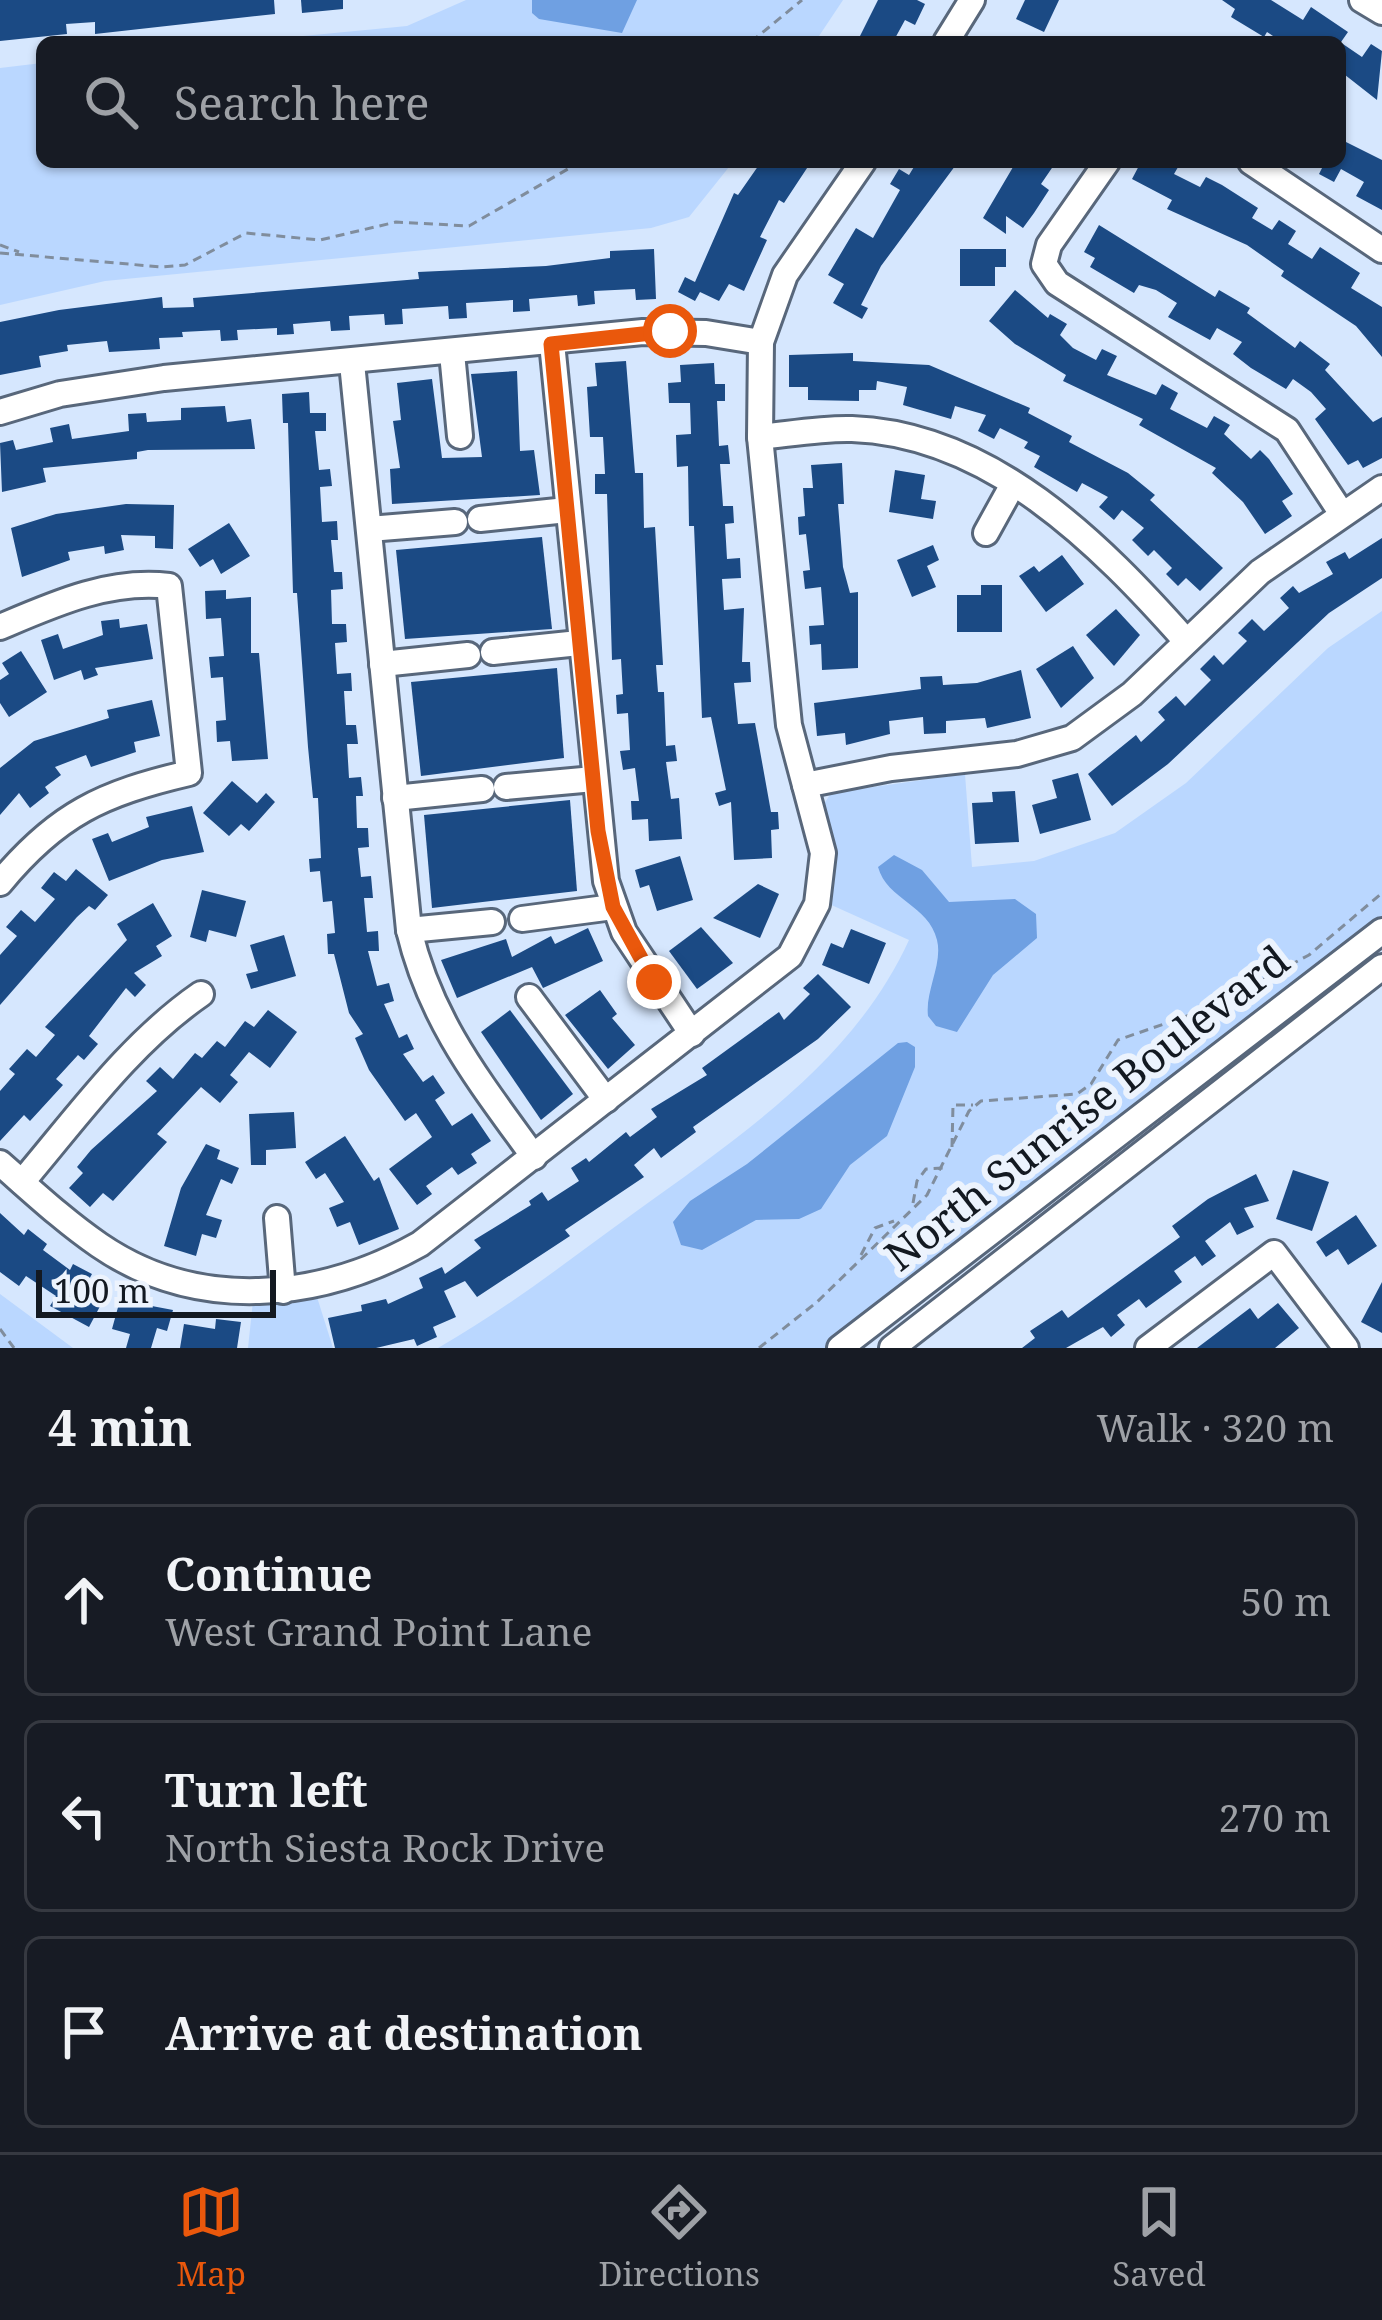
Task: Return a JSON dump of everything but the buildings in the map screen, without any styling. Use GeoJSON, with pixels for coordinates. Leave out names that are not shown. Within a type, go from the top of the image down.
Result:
{"type":"FeatureCollection","features":[{"type":"Feature","properties":{"kind":"street"},"geometry":{"type":"LineString","coordinates":[[950,36],[972,0]]}},
{"type":"Feature","properties":{"kind":"street"},"geometry":{"type":"LineString","coordinates":[[1362,0],[1382,12]]}},
{"type":"Feature","properties":{"kind":"street"},"geometry":{"type":"LineString","coordinates":[[0,1163],[101,1246],[142,1269],[211,1290],[283,1292],[381,1266],[420,1244],[790,956],[809,929],[823,853],[789,725],[760,437],[761,342],[784,275],[859,168]]}},
{"type":"Feature","properties":{"kind":"street"},"geometry":{"type":"LineString","coordinates":[[1103,168],[1049,245],[1044,264],[1057,283],[1287,430],[1342,514]]}},
{"type":"Feature","properties":{"kind":"street"},"geometry":{"type":"LineString","coordinates":[[1260,168],[1382,250]]}},
{"type":"Feature","properties":{"kind":"street"},"geometry":{"type":"LineString","coordinates":[[0,412],[60,394],[164,377],[670,331],[761,342]]}},
{"type":"Feature","properties":{"kind":"street"},"geometry":{"type":"LineString","coordinates":[[551,344],[579,644],[613,907],[654,982],[692,1034]]}},
{"type":"Feature","properties":{"kind":"street"},"geometry":{"type":"LineString","coordinates":[[452,352],[460,436]]}},
{"type":"Feature","properties":{"kind":"street"},"geometry":{"type":"LineString","coordinates":[[352,363],[409,931],[422,987],[440,1020],[534,1157]]}},
{"type":"Feature","properties":{"kind":"street"},"geometry":{"type":"LineString","coordinates":[[760,437],[852,429],[903,436],[971,462],[1090,538],[1186,641]]}},
{"type":"Feature","properties":{"kind":"street"},"geometry":{"type":"LineString","coordinates":[[986,533],[1012,486]]}},
{"type":"Feature","properties":{"kind":"street"},"geometry":{"type":"LineString","coordinates":[[805,785],[891,768],[1018,754],[1072,738],[1106,717],[1259,572],[1382,488]]}},
{"type":"Feature","properties":{"kind":"street"},"geometry":{"type":"LineString","coordinates":[[369,529],[566,510]]}},
{"type":"Feature","properties":{"kind":"street"},"geometry":{"type":"LineString","coordinates":[[0,627],[73,596],[141,583],[169,586],[189,773],[126,787],[83,806],[34,842],[0,883]]}},
{"type":"Feature","properties":{"kind":"street"},"geometry":{"type":"LineString","coordinates":[[382,664],[579,644]]}},
{"type":"Feature","properties":{"kind":"street"},"geometry":{"type":"LineString","coordinates":[[395,798],[594,779]]}},
{"type":"Feature","properties":{"kind":"street"},"geometry":{"type":"LineString","coordinates":[[522,919],[613,907]]}},
{"type":"Feature","properties":{"kind":"street"},"geometry":{"type":"LineString","coordinates":[[409,931],[492,922]]}},
{"type":"Feature","properties":{"kind":"street","name":"North Sunrise Boulevard"},"geometry":{"type":"LineString","coordinates":[[840,1348],[1382,931]]}},
{"type":"Feature","properties":{"kind":"street","name":"North Sunrise Boulevard"},"geometry":{"type":"LineString","coordinates":[[892,1348],[1382,967]]}},
{"type":"Feature","properties":{"kind":"street"},"geometry":{"type":"LineString","coordinates":[[22,1182],[128,1057],[167,1018],[201,994]]}},
{"type":"Feature","properties":{"kind":"street"},"geometry":{"type":"LineString","coordinates":[[529,997],[606,1100]]}},
{"type":"Feature","properties":{"kind":"street"},"geometry":{"type":"LineString","coordinates":[[277,1218],[283,1292]]}},
{"type":"Feature","properties":{"kind":"street"},"geometry":{"type":"LineString","coordinates":[[1148,1348],[1274,1252],[1346,1348]]}},
{"type":"Feature","properties":{"kind":"path"},"geometry":{"type":"LineString","coordinates":[[758,36],[802,0]]}},
{"type":"Feature","properties":{"kind":"path"},"geometry":{"type":"LineString","coordinates":[[0,253],[162,267],[185,265],[246,232],[320,240],[396,223],[469,226],[570,168]]}},
{"type":"Feature","properties":{"kind":"path"},"geometry":{"type":"LineString","coordinates":[[0,245],[20,253]]}},
{"type":"Feature","properties":{"kind":"path"},"geometry":{"type":"LineString","coordinates":[[952,1148],[952,1105],[976,1106],[999,1096],[1077,1094],[1091,1084],[1118,1040],[1208,1009],[1309,955],[1382,893]]}},
{"type":"Feature","properties":{"kind":"path"},"geometry":{"type":"LineString","coordinates":[[759,1348],[817,1302],[927,1195],[976,1106]]}},
{"type":"Feature","properties":{"kind":"path"},"geometry":{"type":"LineString","coordinates":[[913,1205],[917,1180],[926,1169],[943,1168]]}},
{"type":"Feature","properties":{"kind":"path"},"geometry":{"type":"LineString","coordinates":[[860,1256],[874,1228],[898,1219]]}},
{"type":"Feature","properties":{"kind":"path"},"geometry":{"type":"LineString","coordinates":[[0,1329],[14,1348]]}},
{"type":"Feature","properties":{"kind":"shaded area"},"geometry":{"type":"Polygon","coordinates":[[[466,0],[843,0],[819,36],[304,36],[407,26],[466,0]]]}},
{"type":"Feature","properties":{"kind":"shaded area"},"geometry":{"type":"Polygon","coordinates":[[[36,64],[36,168],[728,168],[689,217],[651,228],[105,281],[0,305],[0,68],[36,64]]]}},
{"type":"Feature","properties":{"kind":"shaded area"},"geometry":{"type":"Polygon","coordinates":[[[1382,611],[1382,919],[825,1348],[438,1348],[538,1283],[753,1125],[826,1060],[858,1023],[909,940],[827,903],[822,807],[831,793],[965,774],[972,867],[1034,861],[1115,833],[1186,783],[1328,648],[1382,611]]]}},
{"type":"Feature","properties":{"kind":"shaded area"},"geometry":{"type":"Polygon","coordinates":[[[0,1294],[73,1348],[0,1348],[0,1294]]]}},
{"type":"Feature","properties":{"kind":"shaded area"},"geometry":{"type":"Polygon","coordinates":[[[317,1297],[333,1348],[248,1348],[253,1301],[317,1297]]]}},
{"type":"Feature","properties":{"kind":"water"},"geometry":{"type":"Polygon","coordinates":[[[532,0],[637,0],[622,33],[539,19],[532,13],[532,0]]]}},
{"type":"Feature","properties":{"kind":"water"},"geometry":{"type":"Polygon","coordinates":[[[894,855],[922,870],[949,902],[1015,899],[1036,914],[1037,938],[993,975],[957,1032],[936,1026],[928,1016],[937,940],[926,918],[883,878],[878,867],[894,855]]]}},
{"type":"Feature","properties":{"kind":"water"},"geometry":{"type":"Polygon","coordinates":[[[898,1043],[915,1047],[915,1067],[887,1136],[850,1165],[821,1209],[799,1219],[756,1220],[702,1250],[681,1245],[673,1222],[690,1201],[747,1164],[898,1043]]]}},
{"type":"Feature","properties":{"kind":"route"},"geometry":{"type":"LineString","coordinates":[[654,982],[624,932],[606,881],[551,344],[670,331]]}}]}
